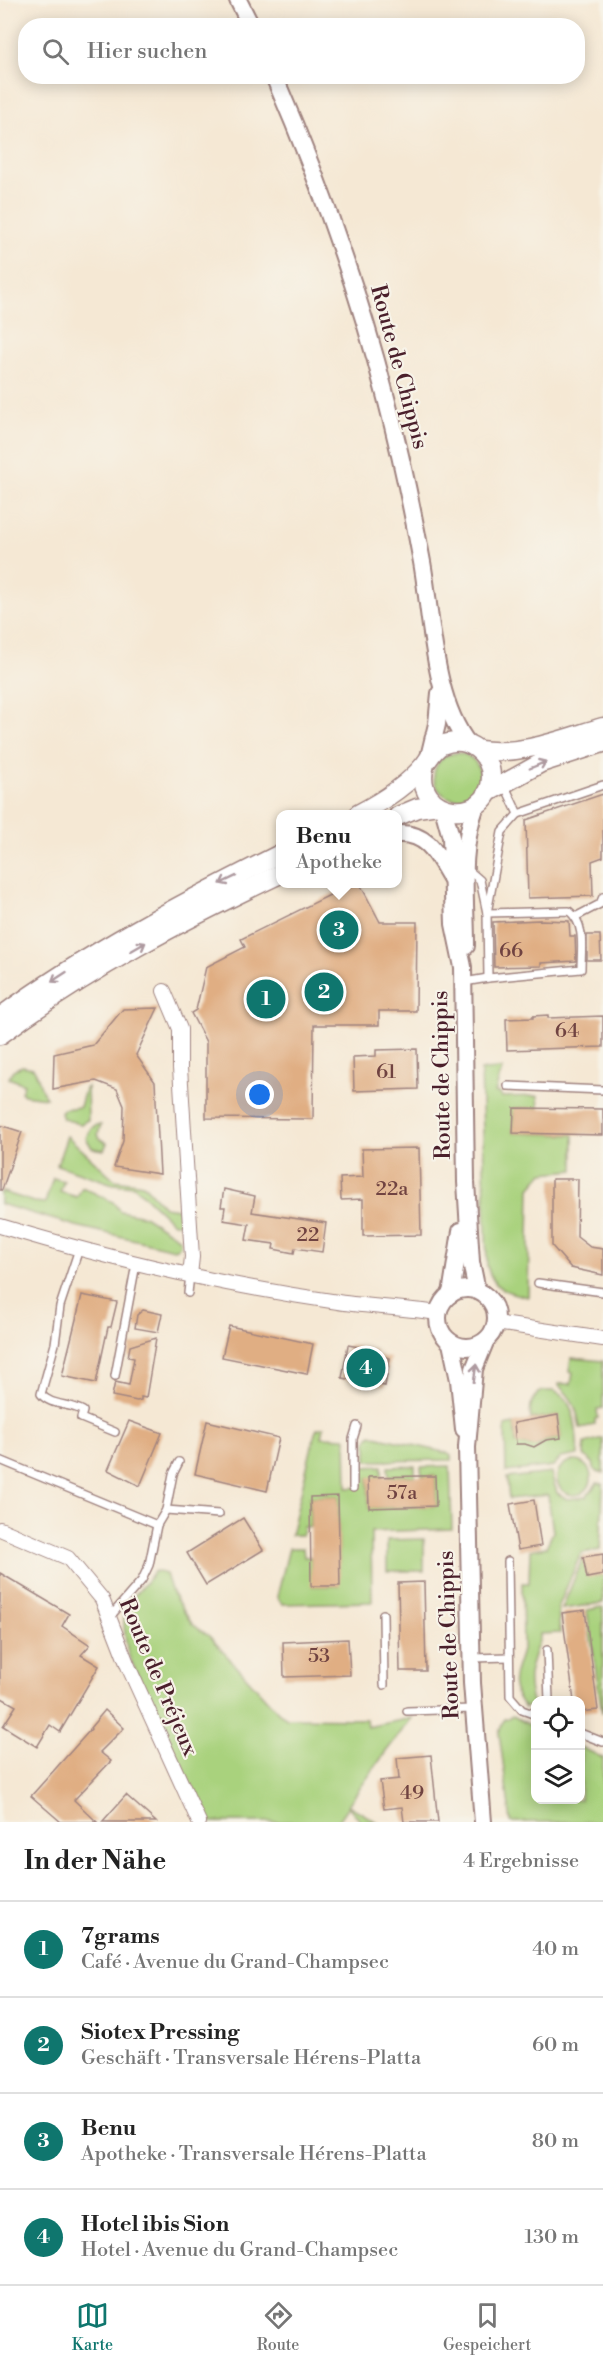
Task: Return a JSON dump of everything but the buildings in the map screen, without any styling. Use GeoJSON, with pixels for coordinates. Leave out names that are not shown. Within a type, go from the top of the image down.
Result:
{"type":"FeatureCollection","features":[{"type":"Feature","properties":{"kind":"main road"},"geometry":{"type":"LineString","coordinates":[[365,810],[378,804],[427,761],[436,749],[447,744],[459,742],[474,747],[517,751],[540,747],[603,728]]}},
{"type":"Feature","properties":{"kind":"main road"},"geometry":{"type":"LineString","coordinates":[[402,814],[417,808],[440,806],[460,811],[503,783],[542,763],[603,743]]}},
{"type":"Feature","properties":{"kind":"main road"},"geometry":{"type":"LineString","coordinates":[[474,747],[488,761],[491,772],[491,783],[481,799]]}},
{"type":"Feature","properties":{"kind":"main road"},"geometry":{"type":"LineString","coordinates":[[427,761],[423,775],[424,787],[429,797],[440,806]]}},
{"type":"Feature","properties":{"kind":"main road"},"geometry":{"type":"LineString","coordinates":[[0,1017],[69,970],[130,934],[215,886],[276,856]]}},
{"type":"Feature","properties":{"kind":"main road"},"geometry":{"type":"LineString","coordinates":[[0,1035],[54,997],[179,923],[276,876]]}},
{"type":"Feature","properties":{"kind":"street"},"geometry":{"type":"LineString","coordinates":[[238,0],[246,18]]}},
{"type":"Feature","properties":{"kind":"street","name":"Route de Chippis"},"geometry":{"type":"LineString","coordinates":[[277,84],[312,167],[333,227],[386,397],[422,558],[440,680],[456,725],[474,747]]}},
{"type":"Feature","properties":{"kind":"street","name":"Route de Chippis"},"geometry":{"type":"LineString","coordinates":[[427,761],[437,724],[440,680]]}},
{"type":"Feature","properties":{"kind":"street","name":"Route de Chippis"},"geometry":{"type":"LineString","coordinates":[[477,1291],[471,1262],[466,1182],[465,841],[481,799]]}},
{"type":"Feature","properties":{"kind":"street","name":"Route de Chippis"},"geometry":{"type":"LineString","coordinates":[[440,806],[451,837],[454,924],[464,975]]}},
{"type":"Feature","properties":{"kind":"street"},"geometry":{"type":"LineString","coordinates":[[402,835],[423,840],[437,852],[453,881]]}},
{"type":"Feature","properties":{"kind":"street"},"geometry":{"type":"LineString","coordinates":[[164,991],[180,1029],[180,1068],[192,1257],[190,1275]]}},
{"type":"Feature","properties":{"kind":"street","name":"Route de Chippis"},"geometry":{"type":"LineString","coordinates":[[451,1293],[457,1266],[466,1182]]}},
{"type":"Feature","properties":{"kind":"street"},"geometry":{"type":"LineString","coordinates":[[0,1226],[136,1264],[190,1275],[338,1302],[438,1313]]}},
{"type":"Feature","properties":{"kind":"street"},"geometry":{"type":"LineString","coordinates":[[464,1289],[477,1291],[493,1304],[496,1323],[494,1330],[485,1342],[468,1348],[451,1344],[440,1330],[438,1313],[443,1300],[451,1293],[464,1289]]}},
{"type":"Feature","properties":{"kind":"street"},"geometry":{"type":"LineString","coordinates":[[496,1323],[603,1339]]}},
{"type":"Feature","properties":{"kind":"street","name":"Route de Chippis"},"geometry":{"type":"LineString","coordinates":[[483,1822],[473,1709],[467,1447],[474,1369],[485,1342]]}},
{"type":"Feature","properties":{"kind":"street","name":"Route de Chippis"},"geometry":{"type":"LineString","coordinates":[[451,1344],[459,1380],[461,1415],[467,1447]]}},
{"type":"Feature","properties":{"kind":"street","name":"Route de Préjeux"},"geometry":{"type":"LineString","coordinates":[[0,1529],[68,1558],[102,1599],[128,1666],[199,1822]]}},
{"type":"Feature","properties":{"kind":"lane"},"geometry":{"type":"LineString","coordinates":[[503,783],[518,814]]}},
{"type":"Feature","properties":{"kind":"lane"},"geometry":{"type":"LineString","coordinates":[[487,913],[502,832],[518,814],[603,785]]}},
{"type":"Feature","properties":{"kind":"lane"},"geometry":{"type":"LineString","coordinates":[[465,867],[480,880],[487,913],[488,978]]}},
{"type":"Feature","properties":{"kind":"lane"},"geometry":{"type":"LineString","coordinates":[[577,916],[600,904],[603,897]]}},
{"type":"Feature","properties":{"kind":"lane"},"geometry":{"type":"LineString","coordinates":[[464,975],[488,978],[581,969],[580,925],[577,916],[569,910],[487,913]]}},
{"type":"Feature","properties":{"kind":"lane"},"geometry":{"type":"LineString","coordinates":[[508,1086],[603,1090]]}},
{"type":"Feature","properties":{"kind":"lane"},"geometry":{"type":"LineString","coordinates":[[79,1249],[60,1306],[55,1344],[40,1394],[45,1399],[78,1408],[83,1411],[81,1418],[115,1432]]}},
{"type":"Feature","properties":{"kind":"lane"},"geometry":{"type":"LineString","coordinates":[[115,1376],[136,1264]]}},
{"type":"Feature","properties":{"kind":"lane"},"geometry":{"type":"LineString","coordinates":[[188,1293],[190,1275]]}},
{"type":"Feature","properties":{"kind":"lane"},"geometry":{"type":"LineString","coordinates":[[538,1283],[603,1292]]}},
{"type":"Feature","properties":{"kind":"lane"},"geometry":{"type":"LineString","coordinates":[[353,1488],[353,1439],[357,1426]]}},
{"type":"Feature","properties":{"kind":"lane"},"geometry":{"type":"LineString","coordinates":[[0,1460],[157,1525]]}},
{"type":"Feature","properties":{"kind":"lane"},"geometry":{"type":"LineString","coordinates":[[109,1617],[142,1580],[149,1565],[157,1525],[166,1510],[173,1474],[180,1462]]}},
{"type":"Feature","properties":{"kind":"lane"},"geometry":{"type":"LineString","coordinates":[[166,1510],[219,1514]]}},
{"type":"Feature","properties":{"kind":"lane"},"geometry":{"type":"LineString","coordinates":[[508,1561],[510,1696],[522,1710],[531,1713]]}},
{"type":"Feature","properties":{"kind":"lane"},"geometry":{"type":"LineString","coordinates":[[382,1614],[384,1685]]}},
{"type":"Feature","properties":{"kind":"lane"},"geometry":{"type":"LineString","coordinates":[[547,1650],[549,1696]]}},
{"type":"Feature","properties":{"kind":"lane"},"geometry":{"type":"LineString","coordinates":[[471,1658],[509,1657]]}},
{"type":"Feature","properties":{"kind":"lane"},"geometry":{"type":"LineString","coordinates":[[406,1711],[473,1709]]}},
{"type":"Feature","properties":{"kind":"lane"},"geometry":{"type":"LineString","coordinates":[[585,1735],[603,1742]]}},
{"type":"Feature","properties":{"kind":"green space"},"geometry":{"type":"Polygon","coordinates":[[[457,753],[473,760],[480,776],[473,792],[457,799],[441,792],[434,776],[441,760],[457,753]]]}},
{"type":"Feature","properties":{"kind":"green space"},"geometry":{"type":"Polygon","coordinates":[[[22,1066],[33,1068],[46,1098],[24,1095],[21,1092],[24,1084],[9,1078],[13,1070],[22,1066]]]}},
{"type":"Feature","properties":{"kind":"green space"},"geometry":{"type":"Polygon","coordinates":[[[502,1069],[495,1093],[500,1093],[501,1097],[538,1096],[539,1108],[514,1108],[513,1133],[574,1135],[574,1170],[543,1173],[530,1188],[528,1297],[502,1289],[493,1280],[487,1266],[481,1070],[502,1069]]]}},
{"type":"Feature","properties":{"kind":"green space"},"geometry":{"type":"Polygon","coordinates":[[[87,1087],[88,1120],[81,1124],[63,1119],[61,1113],[64,1109],[80,1107],[87,1087]]]}},
{"type":"Feature","properties":{"kind":"green space"},"geometry":{"type":"Polygon","coordinates":[[[101,1125],[98,1134],[100,1139],[107,1143],[104,1150],[92,1148],[86,1138],[91,1128],[101,1125]]]}},
{"type":"Feature","properties":{"kind":"green space"},"geometry":{"type":"Polygon","coordinates":[[[67,1136],[115,1180],[143,1184],[164,1207],[178,1209],[180,1223],[173,1223],[134,1186],[113,1184],[57,1165],[67,1136]]]}},
{"type":"Feature","properties":{"kind":"green space"},"geometry":{"type":"Polygon","coordinates":[[[53,1178],[64,1181],[60,1192],[77,1197],[82,1187],[113,1202],[120,1211],[144,1216],[180,1239],[180,1246],[174,1249],[76,1226],[0,1204],[0,1191],[34,1202],[45,1203],[53,1178]]]}},
{"type":"Feature","properties":{"kind":"green space"},"geometry":{"type":"Polygon","coordinates":[[[571,1358],[603,1361],[603,1408],[597,1409],[598,1418],[595,1419],[595,1425],[580,1428],[574,1404],[559,1386],[559,1384],[571,1384],[573,1373],[569,1372],[571,1358]]]}},
{"type":"Feature","properties":{"kind":"green space"},"geometry":{"type":"Polygon","coordinates":[[[542,1391],[553,1391],[561,1395],[571,1409],[576,1427],[578,1455],[561,1458],[553,1466],[506,1472],[505,1426],[514,1424],[516,1444],[535,1447],[544,1441],[561,1438],[558,1415],[531,1419],[532,1403],[542,1391]]]}},
{"type":"Feature","properties":{"kind":"green space"},"geometry":{"type":"Polygon","coordinates":[[[324,1427],[322,1437],[346,1438],[347,1488],[359,1487],[358,1442],[362,1436],[363,1467],[382,1466],[382,1477],[368,1478],[369,1508],[436,1506],[435,1476],[422,1476],[421,1467],[450,1466],[452,1529],[371,1532],[372,1602],[282,1604],[277,1597],[289,1548],[303,1548],[304,1557],[311,1557],[312,1586],[339,1586],[338,1496],[310,1497],[310,1527],[303,1527],[302,1535],[291,1535],[315,1433],[317,1429],[324,1427]]]}},
{"type":"Feature","properties":{"kind":"green space"},"geometry":{"type":"Polygon","coordinates":[[[371,1435],[447,1453],[451,1456],[451,1460],[367,1461],[367,1440],[371,1435]]]}},
{"type":"Feature","properties":{"kind":"green space"},"geometry":{"type":"Polygon","coordinates":[[[603,1438],[603,1473],[595,1471],[593,1463],[584,1455],[585,1443],[603,1438]]]}},
{"type":"Feature","properties":{"kind":"green space"},"geometry":{"type":"Polygon","coordinates":[[[574,1461],[586,1466],[591,1478],[586,1490],[574,1495],[562,1490],[557,1478],[562,1466],[574,1461]]]}},
{"type":"Feature","properties":{"kind":"green space"},"geometry":{"type":"Polygon","coordinates":[[[415,1466],[415,1476],[389,1477],[388,1467],[415,1466]]]}},
{"type":"Feature","properties":{"kind":"green space"},"geometry":{"type":"Polygon","coordinates":[[[551,1473],[557,1493],[567,1499],[586,1497],[597,1483],[603,1484],[600,1550],[581,1553],[558,1608],[560,1633],[540,1634],[529,1678],[531,1705],[525,1708],[515,1691],[514,1684],[515,1671],[523,1646],[522,1583],[529,1583],[530,1550],[546,1547],[553,1532],[548,1495],[509,1499],[507,1478],[551,1473]]]}},
{"type":"Feature","properties":{"kind":"green space"},"geometry":{"type":"Polygon","coordinates":[[[424,1539],[424,1571],[387,1571],[387,1540],[424,1539]]]}},
{"type":"Feature","properties":{"kind":"green space"},"geometry":{"type":"Polygon","coordinates":[[[583,1557],[587,1577],[603,1575],[603,1603],[562,1609],[583,1557]]]}},
{"type":"Feature","properties":{"kind":"green space"},"geometry":{"type":"Polygon","coordinates":[[[155,1571],[166,1574],[172,1593],[192,1624],[209,1636],[279,1713],[287,1718],[366,1719],[367,1727],[412,1718],[348,1805],[377,1822],[361,1822],[348,1806],[337,1822],[206,1822],[128,1654],[124,1624],[127,1607],[155,1571]]]}},
{"type":"Feature","properties":{"kind":"green space"},"geometry":{"type":"Polygon","coordinates":[[[603,1607],[603,1713],[602,1713],[587,1610],[603,1607]]]}},
{"type":"Feature","properties":{"kind":"green space"},"geometry":{"type":"Polygon","coordinates":[[[513,1716],[531,1726],[531,1804],[585,1804],[585,1749],[603,1758],[603,1822],[511,1822],[499,1733],[504,1719],[513,1716]]]}},
{"type":"Feature","properties":{"kind":"place","name":"Benu"},"geometry":{"type":"Point","coordinates":[339,930]}},
{"type":"Feature","properties":{"kind":"place","name":"Siotex Pressing"},"geometry":{"type":"Point","coordinates":[324,992]}},
{"type":"Feature","properties":{"kind":"place","name":"7grams"},"geometry":{"type":"Point","coordinates":[266,999]}},
{"type":"Feature","properties":{"kind":"place","name":"Hotel ibis Sion"},"geometry":{"type":"Point","coordinates":[366,1368]}}]}
